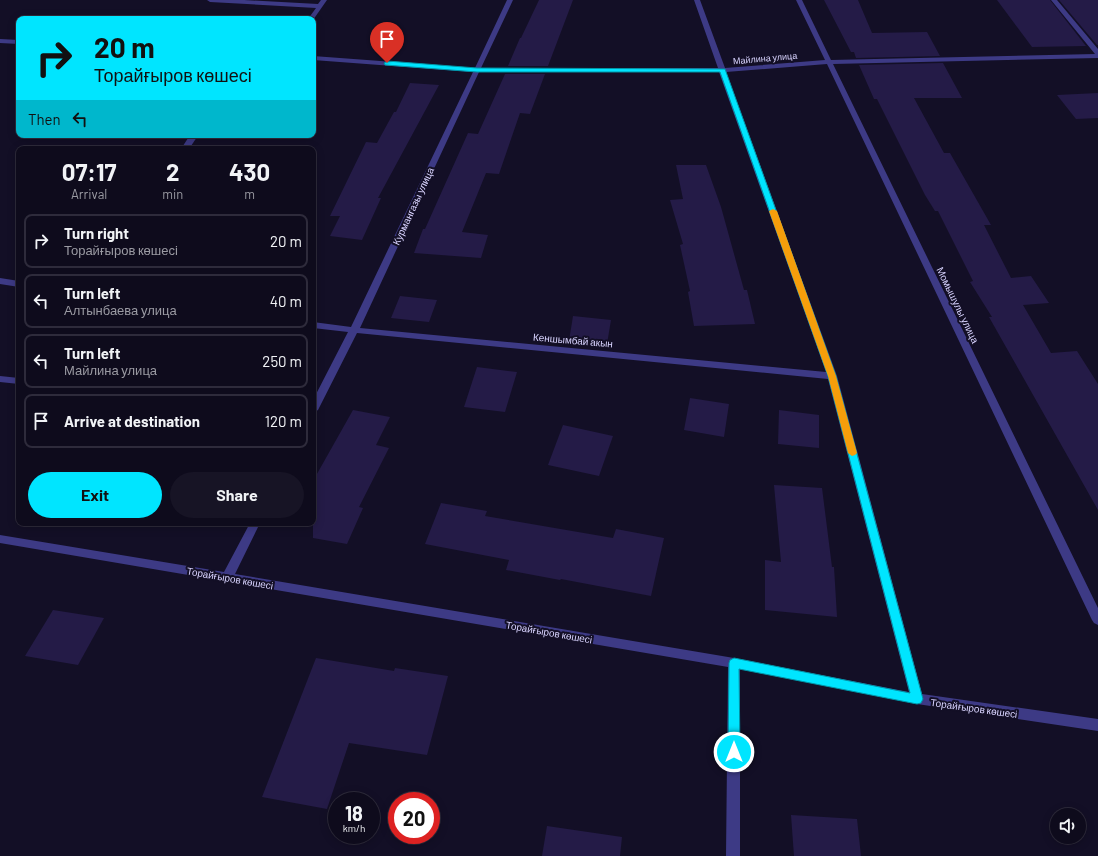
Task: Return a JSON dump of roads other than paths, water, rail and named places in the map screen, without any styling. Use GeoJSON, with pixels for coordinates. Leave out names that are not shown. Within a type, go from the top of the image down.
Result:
{"type":"FeatureCollection","features":[{"type":"Feature","properties":{"kind":"street"},"geometry":{"type":"LineString","coordinates":[[210,0],[319,6]]}},
{"type":"Feature","properties":{"kind":"street"},"geometry":{"type":"LineString","coordinates":[[313,16],[324,0]]}},
{"type":"Feature","properties":{"kind":"street","name":"Курмангазы улица"},"geometry":{"type":"LineString","coordinates":[[316,404],[354,330],[510,0]]}},
{"type":"Feature","properties":{"kind":"street"},"geometry":{"type":"LineString","coordinates":[[697,0],[832,376],[917,699]]}},
{"type":"Feature","properties":{"kind":"street","name":"Момышулы улица"},"geometry":{"type":"LineString","coordinates":[[799,0],[1098,620]]}},
{"type":"Feature","properties":{"kind":"street"},"geometry":{"type":"LineString","coordinates":[[1054,0],[1098,53]]}},
{"type":"Feature","properties":{"kind":"street"},"geometry":{"type":"LineString","coordinates":[[0,41],[16,42]]}},
{"type":"Feature","properties":{"kind":"street","name":"Майлина улица"},"geometry":{"type":"LineString","coordinates":[[316,58],[477,70],[722,70],[828,62],[1098,56]]}},
{"type":"Feature","properties":{"kind":"street"},"geometry":{"type":"LineString","coordinates":[[0,281],[16,284]]}},
{"type":"Feature","properties":{"kind":"street","name":"Кеншымбай акын"},"geometry":{"type":"LineString","coordinates":[[316,325],[832,376]]}},
{"type":"Feature","properties":{"kind":"street"},"geometry":{"type":"LineString","coordinates":[[0,379],[16,381]]}},
{"type":"Feature","properties":{"kind":"street"},"geometry":{"type":"LineString","coordinates":[[227,578],[253,526]]}},
{"type":"Feature","properties":{"kind":"street","name":"Торайғыров көшесі"},"geometry":{"type":"LineString","coordinates":[[0,539],[734,663],[917,699],[1098,725]]}},
{"type":"Feature","properties":{"kind":"street"},"geometry":{"type":"LineString","coordinates":[[733,856],[734,663]]}}]}
